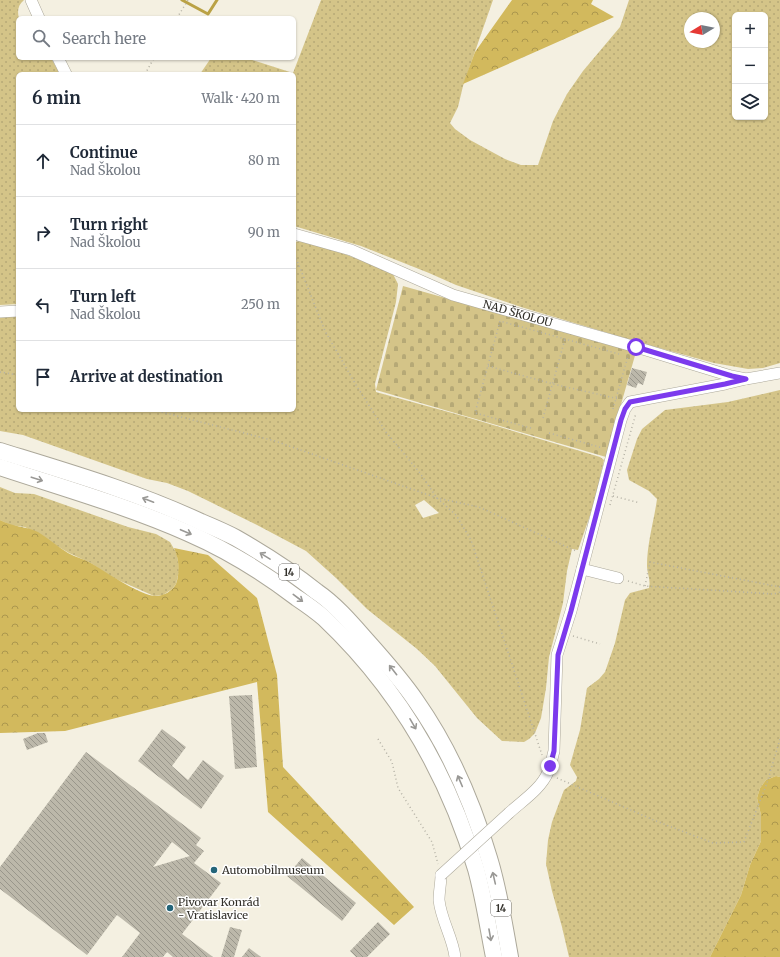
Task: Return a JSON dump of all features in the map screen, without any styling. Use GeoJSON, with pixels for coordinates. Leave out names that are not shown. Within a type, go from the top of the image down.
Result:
{"type":"FeatureCollection","features":[{"type":"Feature","properties":{"kind":"highway","name":"14"},"geometry":{"type":"LineString","coordinates":[[0,451],[134,494],[184,514],[235,538],[274,561],[318,592],[363,636],[389,665],[416,701],[434,729],[457,773],[490,859],[510,957]]}},
{"type":"Feature","properties":{"kind":"highway","name":"14"},"geometry":{"type":"LineString","coordinates":[[0,467],[129,509],[188,533],[230,553],[271,578],[323,617],[377,674],[408,716],[432,759],[451,798],[476,869],[486,911],[494,957]]}},
{"type":"Feature","properties":{"kind":"street"},"geometry":{"type":"LineString","coordinates":[[31,0],[38,16]]}},
{"type":"Feature","properties":{"kind":"street"},"geometry":{"type":"LineString","coordinates":[[59,60],[65,72]]}},
{"type":"Feature","properties":{"kind":"street","name":"NAD ŠKOLOU"},"geometry":{"type":"LineString","coordinates":[[296,235],[351,250],[453,295],[746,379]]}},
{"type":"Feature","properties":{"kind":"street"},"geometry":{"type":"LineString","coordinates":[[0,312],[16,311]]}},
{"type":"Feature","properties":{"kind":"street","name":"NAD ŠKOLOU"},"geometry":{"type":"LineString","coordinates":[[441,875],[536,789],[548,773],[554,751],[558,655],[625,409],[630,402],[780,373]]}},
{"type":"Feature","properties":{"kind":"street"},"geometry":{"type":"LineString","coordinates":[[582,569],[618,578]]}},
{"type":"Feature","properties":{"kind":"street"},"geometry":{"type":"LineString","coordinates":[[441,875],[439,900],[456,957]]}},
{"type":"Feature","properties":{"kind":"path"},"geometry":{"type":"LineString","coordinates":[[178,16],[188,0]]}},
{"type":"Feature","properties":{"kind":"path"},"geometry":{"type":"LineString","coordinates":[[146,72],[153,60]]}},
{"type":"Feature","properties":{"kind":"path"},"geometry":{"type":"LineString","coordinates":[[296,259],[325,331],[352,379],[386,432],[420,473],[437,498],[456,515],[471,540],[548,773],[602,798],[713,843],[744,842],[767,783],[780,739]]}},
{"type":"Feature","properties":{"kind":"path"},"geometry":{"type":"LineString","coordinates":[[531,428],[475,413],[500,321],[628,356],[612,413]]}},
{"type":"Feature","properties":{"kind":"path"},"geometry":{"type":"LineString","coordinates":[[543,418],[565,339]]}},
{"type":"Feature","properties":{"kind":"path"},"geometry":{"type":"LineString","coordinates":[[488,366],[553,384],[623,400]]}},
{"type":"Feature","properties":{"kind":"path"},"geometry":{"type":"LineString","coordinates":[[0,372],[16,375]]}},
{"type":"Feature","properties":{"kind":"path"},"geometry":{"type":"LineString","coordinates":[[609,510],[637,407]]}},
{"type":"Feature","properties":{"kind":"path"},"geometry":{"type":"LineString","coordinates":[[162,412],[275,441],[437,498],[479,507],[585,555]]}},
{"type":"Feature","properties":{"kind":"path"},"geometry":{"type":"LineString","coordinates":[[549,433],[603,448]]}},
{"type":"Feature","properties":{"kind":"path"},"geometry":{"type":"LineString","coordinates":[[613,496],[640,503]]}},
{"type":"Feature","properties":{"kind":"path"},"geometry":{"type":"LineString","coordinates":[[645,586],[650,562],[780,587]]}},
{"type":"Feature","properties":{"kind":"path"},"geometry":{"type":"LineString","coordinates":[[618,578],[645,586],[774,594],[780,592]]}},
{"type":"Feature","properties":{"kind":"path"},"geometry":{"type":"LineString","coordinates":[[572,641],[573,636],[600,644]]}},
{"type":"Feature","properties":{"kind":"path"},"geometry":{"type":"LineString","coordinates":[[378,739],[392,762],[398,788],[432,842],[441,875]]}},
{"type":"Feature","properties":{"kind":"green space"},"geometry":{"type":"Polygon","coordinates":[[[0,0],[24,0],[19,6],[19,16],[16,16],[16,60],[52,60],[59,72],[16,72],[16,304],[0,305],[0,0]]]}},
{"type":"Feature","properties":{"kind":"green space"},"geometry":{"type":"Polygon","coordinates":[[[321,0],[493,0],[463,86],[458,107],[450,123],[455,129],[470,140],[505,159],[521,165],[538,165],[553,121],[567,94],[583,71],[620,27],[629,0],[780,0],[780,363],[763,368],[748,369],[714,363],[521,307],[456,285],[361,246],[296,227],[296,72],[293,72],[321,0]]]}},
{"type":"Feature","properties":{"kind":"green space"},"geometry":{"type":"Polygon","coordinates":[[[512,0],[593,0],[591,4],[614,17],[463,84],[475,52],[512,0]]]}},
{"type":"Feature","properties":{"kind":"green space"},"geometry":{"type":"Polygon","coordinates":[[[210,60],[252,60],[290,72],[201,72],[210,60]]]}},
{"type":"Feature","properties":{"kind":"green space"},"geometry":{"type":"Polygon","coordinates":[[[301,241],[334,250],[392,272],[398,284],[396,302],[375,384],[376,392],[463,416],[600,457],[604,460],[594,504],[578,550],[572,549],[567,571],[563,603],[549,657],[541,718],[535,733],[524,742],[502,741],[477,718],[435,666],[417,649],[367,609],[306,551],[188,491],[167,483],[147,479],[23,435],[0,431],[0,317],[16,316],[16,412],[296,412],[296,242],[301,241]],[[424,500],[415,505],[423,518],[439,513],[424,500]]]}},
{"type":"Feature","properties":{"kind":"green space"},"geometry":{"type":"Polygon","coordinates":[[[403,286],[636,352],[606,457],[376,390],[403,286]]]}},
{"type":"Feature","properties":{"kind":"green space"},"geometry":{"type":"Polygon","coordinates":[[[780,390],[780,777],[776,776],[766,780],[760,788],[757,798],[761,815],[761,841],[750,865],[741,895],[710,957],[569,957],[546,864],[548,840],[552,822],[564,790],[576,781],[577,777],[570,765],[580,730],[587,688],[599,679],[605,672],[615,643],[625,600],[630,593],[649,588],[650,582],[647,569],[647,557],[657,499],[649,491],[629,480],[627,470],[637,439],[642,429],[665,410],[728,402],[780,390]]]}},
{"type":"Feature","properties":{"kind":"green space"},"geometry":{"type":"Polygon","coordinates":[[[0,487],[15,493],[34,494],[128,527],[156,534],[170,542],[177,554],[179,571],[176,584],[172,589],[163,595],[154,596],[109,576],[91,563],[69,553],[25,527],[10,525],[0,520],[0,487]]]}},
{"type":"Feature","properties":{"kind":"green space"},"geometry":{"type":"Polygon","coordinates":[[[0,520],[38,532],[68,553],[88,562],[149,595],[159,596],[168,593],[176,584],[178,566],[174,548],[208,555],[257,598],[277,675],[283,767],[414,907],[394,925],[268,812],[257,682],[65,731],[0,733],[0,520]]]}},
{"type":"Feature","properties":{"kind":"green space"},"geometry":{"type":"Polygon","coordinates":[[[776,776],[780,777],[780,957],[710,957],[741,895],[750,865],[761,841],[761,815],[757,798],[760,788],[766,780],[776,776]]]}},
{"type":"Feature","properties":{"kind":"building"},"geometry":{"type":"Polygon","coordinates":[[[632,368],[647,372],[643,385],[638,383],[636,388],[627,385],[632,368]]]}},
{"type":"Feature","properties":{"kind":"building"},"geometry":{"type":"Polygon","coordinates":[[[252,695],[257,767],[235,769],[229,696],[252,695]]]}},
{"type":"Feature","properties":{"kind":"building"},"geometry":{"type":"Polygon","coordinates":[[[162,729],[186,747],[172,766],[188,780],[203,760],[224,776],[201,809],[138,761],[162,729]]]}},
{"type":"Feature","properties":{"kind":"building"},"geometry":{"type":"Polygon","coordinates":[[[38,733],[45,733],[48,742],[27,750],[23,739],[38,733]]]}},
{"type":"Feature","properties":{"kind":"building"},"geometry":{"type":"Polygon","coordinates":[[[86,752],[201,838],[196,845],[204,851],[194,863],[221,883],[182,934],[213,957],[173,957],[167,952],[163,957],[122,957],[140,933],[117,915],[87,955],[0,889],[0,867],[86,752]],[[172,842],[153,867],[190,856],[172,842]]]}},
{"type":"Feature","properties":{"kind":"building"},"geometry":{"type":"Polygon","coordinates":[[[302,858],[356,903],[342,921],[287,876],[302,858]]]}},
{"type":"Feature","properties":{"kind":"building"},"geometry":{"type":"Polygon","coordinates":[[[378,922],[390,934],[367,957],[356,957],[350,951],[378,922]]]}},
{"type":"Feature","properties":{"kind":"building","name":"Pivovar Konrád - Vratislavice"},"geometry":{"type":"Polygon","coordinates":[[[230,927],[242,930],[234,957],[221,957],[230,927]]]}},
{"type":"Feature","properties":{"kind":"building","name":"Pivovar Konrád - Vratislavice"},"geometry":{"type":"Polygon","coordinates":[[[249,948],[261,957],[242,957],[249,948]]]}},
{"type":"Feature","properties":{"kind":"waterway"},"geometry":{"type":"LineString","coordinates":[[182,0],[208,14],[217,0]]}},
{"type":"Feature","properties":{"kind":"place","name":"Automobilmuseum"},"geometry":{"type":"Point","coordinates":[214,870]}},
{"type":"Feature","properties":{"kind":"place","name":"Pivovar Konrád - Vratislavice"},"geometry":{"type":"Point","coordinates":[170,908]}},
{"type":"Feature","properties":{"kind":"route"},"geometry":{"type":"LineString","coordinates":[[550,766],[554,751],[558,655],[625,409],[630,402],[746,379],[636,347]]}}]}
